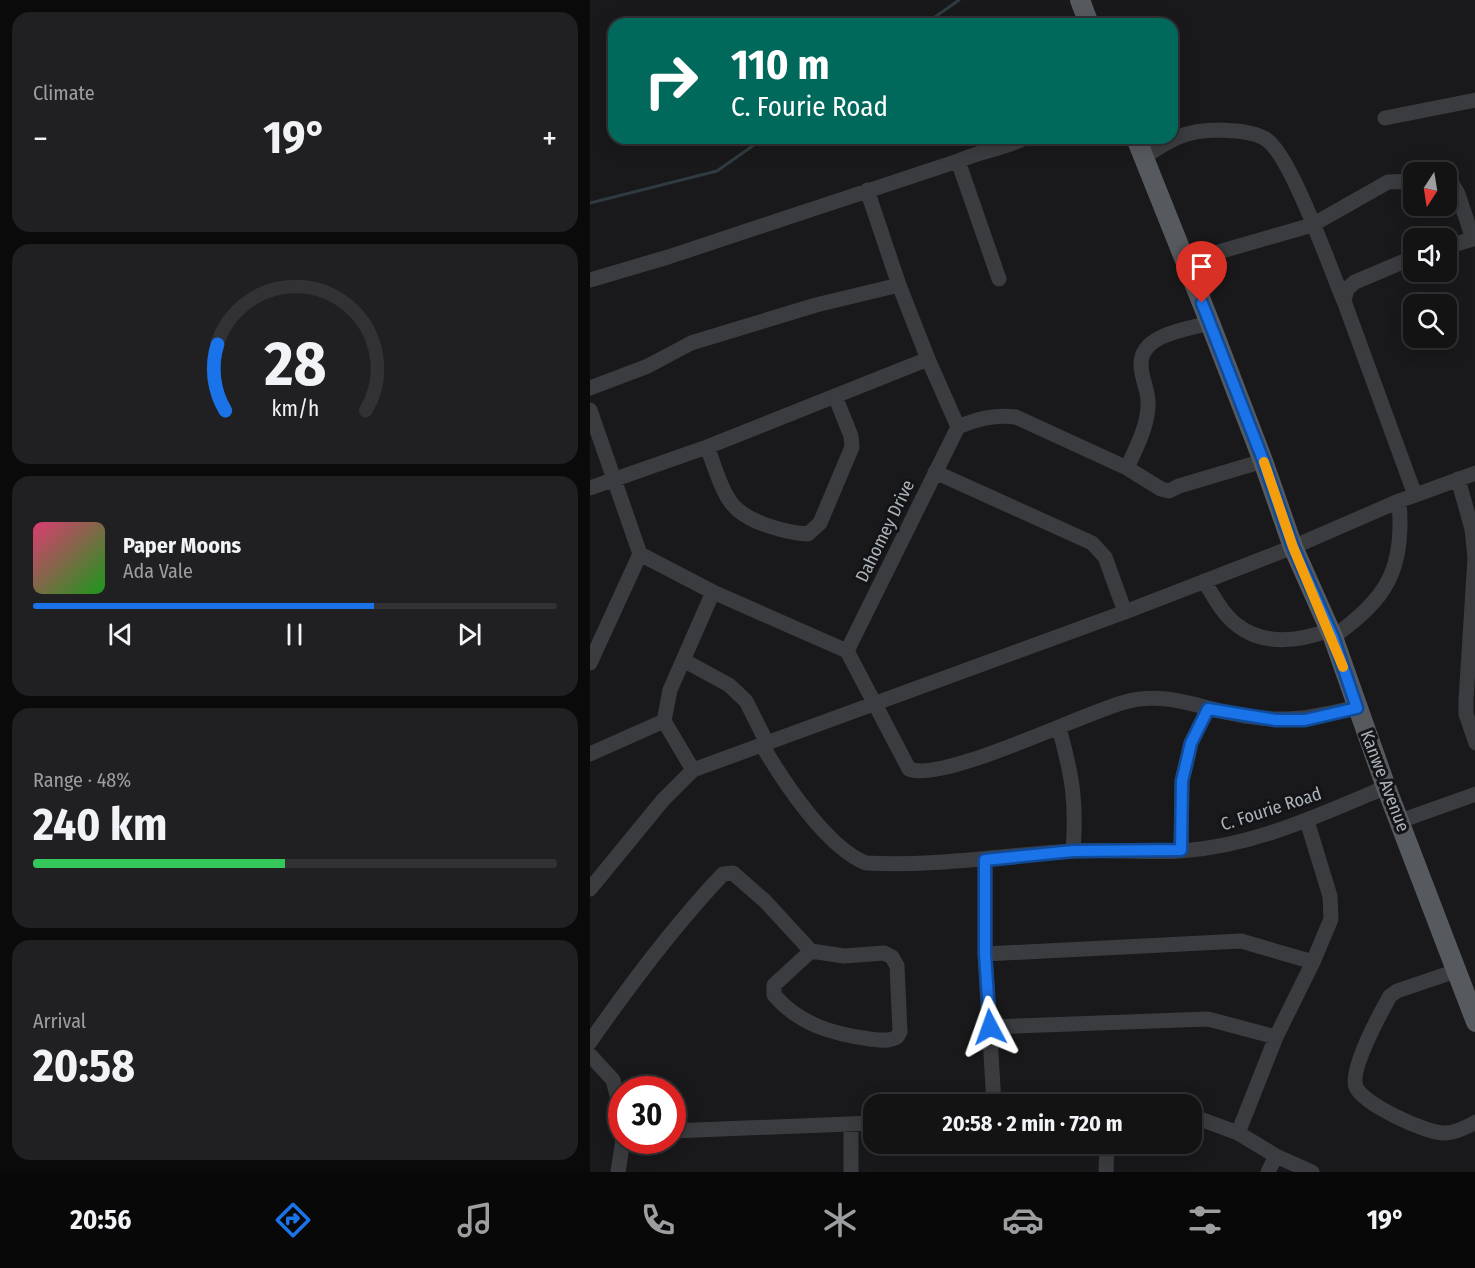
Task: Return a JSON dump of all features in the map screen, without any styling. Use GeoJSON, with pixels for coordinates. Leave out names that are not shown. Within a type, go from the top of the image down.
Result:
{"type":"FeatureCollection","features":[{"type":"Feature","properties":{"kind":"main road"},"geometry":{"type":"LineString","coordinates":[[1080,0],[1087,18]]}},
{"type":"Feature","properties":{"kind":"main road","name":"Kanwe Avenue"},"geometry":{"type":"LineString","coordinates":[[1139,144],[1184,262],[1211,323],[1293,547],[1331,634],[1475,1022]]}},
{"type":"Feature","properties":{"kind":"street"},"geometry":{"type":"LineString","coordinates":[[1385,118],[1475,100]]}},
{"type":"Feature","properties":{"kind":"street"},"geometry":{"type":"LineString","coordinates":[[1178,137],[1203,129],[1233,130],[1265,138],[1275,146],[1286,162],[1344,301],[1415,495]]}},
{"type":"Feature","properties":{"kind":"street"},"geometry":{"type":"LineString","coordinates":[[590,280],[668,257],[958,161],[979,151],[1014,144]]}},
{"type":"Feature","properties":{"kind":"street"},"geometry":{"type":"LineString","coordinates":[[1144,157],[1164,144]]}},
{"type":"Feature","properties":{"kind":"street"},"geometry":{"type":"LineString","coordinates":[[958,161],[999,279]]}},
{"type":"Feature","properties":{"kind":"street"},"geometry":{"type":"LineString","coordinates":[[1184,262],[1312,225],[1383,184],[1394,180],[1403,180]]}},
{"type":"Feature","properties":{"kind":"street"},"geometry":{"type":"LineString","coordinates":[[867,190],[899,285],[958,427],[978,419],[1003,415],[1016,417],[1127,468],[1160,489],[1169,491],[1263,460]]}},
{"type":"Feature","properties":{"kind":"street"},"geometry":{"type":"LineString","coordinates":[[1457,192],[1474,238],[1457,243]]}},
{"type":"Feature","properties":{"kind":"street"},"geometry":{"type":"LineString","coordinates":[[1344,301],[1347,289],[1355,282],[1403,262]]}},
{"type":"Feature","properties":{"kind":"street"},"geometry":{"type":"LineString","coordinates":[[590,388],[648,366],[691,343],[816,305],[899,285]]}},
{"type":"Feature","properties":{"kind":"street"},"geometry":{"type":"LineString","coordinates":[[1127,468],[1147,413],[1148,401],[1141,369],[1142,355],[1157,340],[1174,332],[1211,323]]}},
{"type":"Feature","properties":{"kind":"street"},"geometry":{"type":"LineString","coordinates":[[590,488],[707,447],[928,358]]}},
{"type":"Feature","properties":{"kind":"street"},"geometry":{"type":"LineString","coordinates":[[707,447],[728,498],[738,511],[786,533],[808,534],[820,523],[852,447],[851,436],[835,396]]}},
{"type":"Feature","properties":{"kind":"street"},"geometry":{"type":"LineString","coordinates":[[590,410],[612,480],[640,554],[713,592],[847,651],[873,704],[910,769],[917,773],[941,769],[1034,739],[1103,708],[1156,697],[1190,702],[1208,709],[1243,716],[1285,720],[1305,720],[1357,708]]}},
{"type":"Feature","properties":{"kind":"street","name":"Dahomey Drive"},"geometry":{"type":"LineString","coordinates":[[847,651],[958,427]]}},
{"type":"Feature","properties":{"kind":"street"},"geometry":{"type":"LineString","coordinates":[[935,472],[1092,543],[1105,557],[1125,612]]}},
{"type":"Feature","properties":{"kind":"street"},"geometry":{"type":"LineString","coordinates":[[590,889],[663,800],[693,771],[1125,612],[1293,547],[1399,501],[1475,473]]}},
{"type":"Feature","properties":{"kind":"street"},"geometry":{"type":"LineString","coordinates":[[1458,479],[1474,543],[1466,714],[1475,742]]}},
{"type":"Feature","properties":{"kind":"street"},"geometry":{"type":"LineString","coordinates":[[1204,581],[1237,626],[1256,635],[1272,640],[1292,640],[1331,634],[1364,615],[1380,596],[1392,573],[1399,546],[1399,501]]}},
{"type":"Feature","properties":{"kind":"street"},"geometry":{"type":"LineString","coordinates":[[590,663],[640,554]]}},
{"type":"Feature","properties":{"kind":"street"},"geometry":{"type":"LineString","coordinates":[[693,771],[664,721],[670,690],[713,592]]}},
{"type":"Feature","properties":{"kind":"street","name":"C. Fourie Road"},"geometry":{"type":"LineString","coordinates":[[683,660],[729,686],[746,701],[784,784],[853,858],[866,863],[985,860],[1073,851],[1181,850],[1248,840],[1307,821],[1386,787]]}},
{"type":"Feature","properties":{"kind":"street"},"geometry":{"type":"LineString","coordinates":[[1181,850],[1182,781],[1191,743],[1208,709]]}},
{"type":"Feature","properties":{"kind":"street"},"geometry":{"type":"LineString","coordinates":[[591,752],[664,721]]}},
{"type":"Feature","properties":{"kind":"street"},"geometry":{"type":"LineString","coordinates":[[1059,728],[1073,778],[1076,805],[1073,851]]}},
{"type":"Feature","properties":{"kind":"street"},"geometry":{"type":"LineString","coordinates":[[1400,820],[1475,794]]}},
{"type":"Feature","properties":{"kind":"street"},"geometry":{"type":"LineString","coordinates":[[1238,1133],[1276,1037],[1313,962],[1331,919],[1330,896],[1307,821]]}},
{"type":"Feature","properties":{"kind":"street"},"geometry":{"type":"LineString","coordinates":[[985,860],[985,954],[993,1094]]}},
{"type":"Feature","properties":{"kind":"street"},"geometry":{"type":"LineString","coordinates":[[590,1042],[644,964],[723,874],[733,873],[765,901],[811,951],[837,956],[884,953],[892,957],[897,966],[900,1032],[897,1037],[892,1040],[882,1040],[827,1032],[780,1002],[774,995],[774,985],[811,951]]}},
{"type":"Feature","properties":{"kind":"street"},"geometry":{"type":"LineString","coordinates":[[985,954],[1241,942],[1313,962]]}},
{"type":"Feature","properties":{"kind":"street"},"geometry":{"type":"LineString","coordinates":[[1456,971],[1397,991],[1390,996],[1368,1040],[1355,1077],[1356,1087],[1363,1096],[1423,1129],[1446,1133],[1475,1122]]}},
{"type":"Feature","properties":{"kind":"street"},"geometry":{"type":"LineString","coordinates":[[990,1027],[1208,1019],[1276,1037]]}},
{"type":"Feature","properties":{"kind":"street"},"geometry":{"type":"LineString","coordinates":[[590,1055],[609,1076]]}},
{"type":"Feature","properties":{"kind":"street"},"geometry":{"type":"LineString","coordinates":[[1202,1120],[1238,1133],[1276,1156],[1312,1172]]}},
{"type":"Feature","properties":{"kind":"street"},"geometry":{"type":"LineString","coordinates":[[686,1130],[863,1123]]}},
{"type":"Feature","properties":{"kind":"street"},"geometry":{"type":"LineString","coordinates":[[851,1124],[851,1172]]}},
{"type":"Feature","properties":{"kind":"street"},"geometry":{"type":"LineString","coordinates":[[618,1172],[621,1154]]}},
{"type":"Feature","properties":{"kind":"street"},"geometry":{"type":"LineString","coordinates":[[1106,1172],[1107,1154]]}},
{"type":"Feature","properties":{"kind":"street"},"geometry":{"type":"LineString","coordinates":[[1268,1172],[1276,1156]]}},
{"type":"Feature","properties":{"kind":"waterway"},"geometry":{"type":"LineString","coordinates":[[934,18],[959,0]]}},
{"type":"Feature","properties":{"kind":"waterway"},"geometry":{"type":"LineString","coordinates":[[590,203],[717,171],[755,144]]}},
{"type":"Feature","properties":{"kind":"slow traffic"},"geometry":{"type":"LineString","coordinates":[[1264,462],[1293,547],[1330,630],[1343,667]]}},
{"type":"Feature","properties":{"kind":"route"},"geometry":{"type":"LineString","coordinates":[[990,1027],[985,954],[985,860],[1073,851],[1181,850],[1182,781],[1191,743],[1208,709],[1276,720],[1305,720],[1357,708],[1333,637],[1293,547],[1263,460],[1202,303]]}}]}
